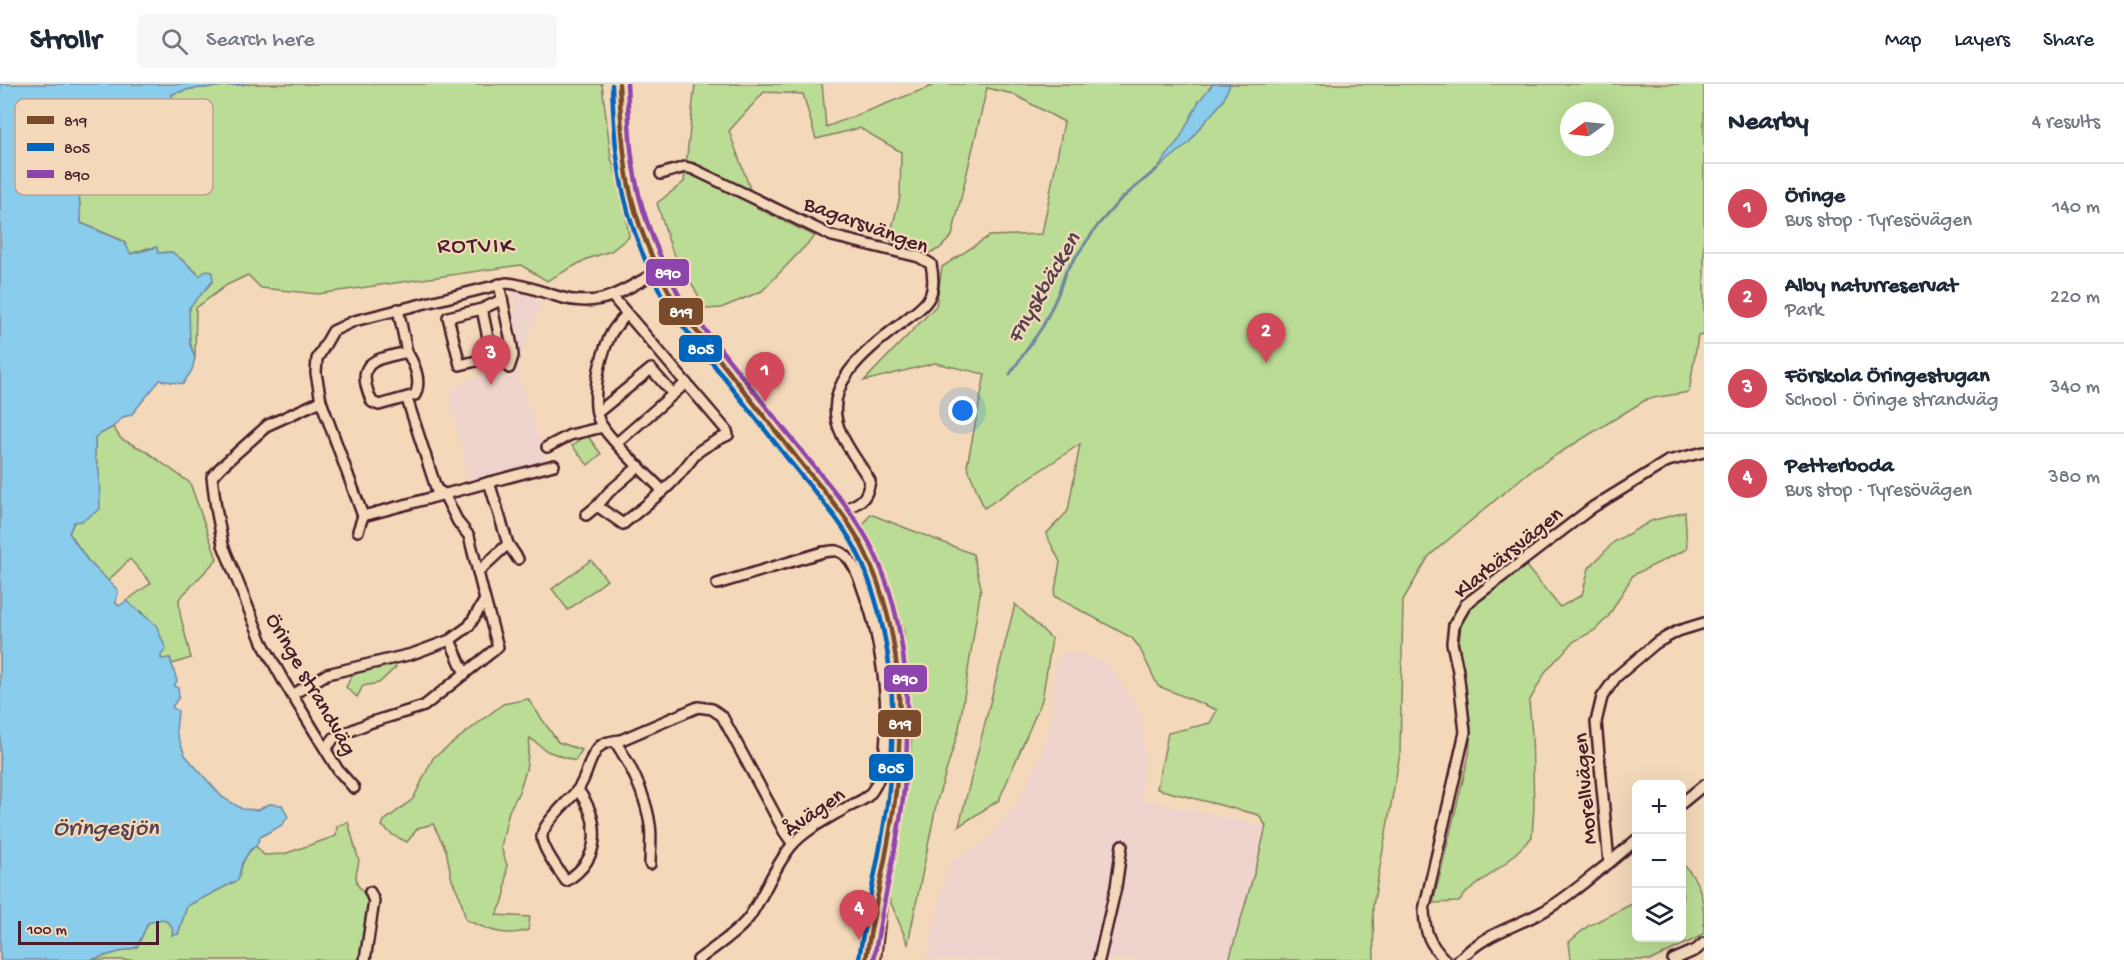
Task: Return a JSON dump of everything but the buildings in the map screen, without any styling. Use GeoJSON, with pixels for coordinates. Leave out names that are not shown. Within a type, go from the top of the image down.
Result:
{"type":"FeatureCollection","features":[{"type":"Feature","properties":{"kind":"main road"},"geometry":{"type":"LineString","coordinates":[[619,84],[625,163],[638,223],[657,272],[676,305],[840,512],[866,554],[882,596],[898,664],[900,707],[896,790],[882,880],[873,960]]}},
{"type":"Feature","properties":{"kind":"main road"},"geometry":{"type":"LineString","coordinates":[[866,960],[872,917],[882,880]]}},
{"type":"Feature","properties":{"kind":"street","name":"Bagarsvängen"},"geometry":{"type":"LineString","coordinates":[[662,174],[686,167],[693,169],[832,236],[919,257],[931,264],[933,273],[929,299],[860,358],[848,371],[838,388],[835,409],[840,432],[870,481],[864,500],[840,512]]}},
{"type":"Feature","properties":{"kind":"street"},"geometry":{"type":"LineString","coordinates":[[358,531],[363,516],[321,401],[316,373],[317,359],[333,331],[354,321],[506,283],[580,302],[595,301],[612,296],[657,272]]}},
{"type":"Feature","properties":{"kind":"street"},"geometry":{"type":"LineString","coordinates":[[499,285],[512,346],[513,356],[509,368]]}},
{"type":"Feature","properties":{"kind":"street"},"geometry":{"type":"LineString","coordinates":[[597,506],[619,523],[625,523],[677,479],[695,454],[728,435],[612,296]]}},
{"type":"Feature","properties":{"kind":"street"},"geometry":{"type":"LineString","coordinates":[[482,309],[492,357],[460,365],[448,317],[482,309],[501,300]]}},
{"type":"Feature","properties":{"kind":"street"},"geometry":{"type":"LineString","coordinates":[[398,309],[406,352],[412,360],[419,386],[415,395],[407,399],[379,405],[372,402],[366,381],[367,366],[372,361],[406,352]]}},
{"type":"Feature","properties":{"kind":"street"},"geometry":{"type":"LineString","coordinates":[[627,314],[611,333],[605,347],[595,398],[597,413],[603,427],[663,491]]}},
{"type":"Feature","properties":{"kind":"street"},"geometry":{"type":"LineString","coordinates":[[597,413],[651,369],[673,394]]}},
{"type":"Feature","properties":{"kind":"street"},"geometry":{"type":"LineString","coordinates":[[617,443],[686,382]]}},
{"type":"Feature","properties":{"kind":"street"},"geometry":{"type":"LineString","coordinates":[[326,749],[334,738],[369,723],[424,706],[498,647],[469,536],[439,493],[407,399]]}},
{"type":"Feature","properties":{"kind":"street","name":"Öringe strandväg"},"geometry":{"type":"LineString","coordinates":[[321,401],[268,425],[212,477],[223,544],[262,642],[338,770],[354,788]]}},
{"type":"Feature","properties":{"kind":"street"},"geometry":{"type":"LineString","coordinates":[[547,447],[570,435],[603,427]]}},
{"type":"Feature","properties":{"kind":"street","name":"Klarbärsvägen"},"geometry":{"type":"LineString","coordinates":[[1446,960],[1432,946],[1425,929],[1424,910],[1465,732],[1458,671],[1452,643],[1454,625],[1466,604],[1593,507],[1668,461],[1704,452]]}},
{"type":"Feature","properties":{"kind":"street"},"geometry":{"type":"LineString","coordinates":[[363,516],[439,493],[554,465]]}},
{"type":"Feature","properties":{"kind":"street"},"geometry":{"type":"LineString","coordinates":[[586,515],[639,466]]}},
{"type":"Feature","properties":{"kind":"street"},"geometry":{"type":"LineString","coordinates":[[489,482],[508,544],[518,559]]}},
{"type":"Feature","properties":{"kind":"street"},"geometry":{"type":"LineString","coordinates":[[479,571],[508,544]]}},
{"type":"Feature","properties":{"kind":"street","name":"Åvägen"},"geometry":{"type":"LineString","coordinates":[[698,960],[748,918],[793,844],[827,819],[867,797],[876,786],[882,772],[885,745],[882,659],[872,616],[849,560],[837,551],[824,552],[717,584]]}},
{"type":"Feature","properties":{"kind":"street"},"geometry":{"type":"LineString","coordinates":[[292,695],[327,674],[412,654],[450,640],[469,626],[485,600]]}},
{"type":"Feature","properties":{"kind":"street","name":"Morellvägen"},"geometry":{"type":"LineString","coordinates":[[1459,960],[1474,945],[1489,936],[1546,910],[1609,863],[1596,722],[1602,697],[1616,677],[1656,644],[1678,631],[1704,623]]}},
{"type":"Feature","properties":{"kind":"street"},"geometry":{"type":"LineString","coordinates":[[450,640],[465,674]]}},
{"type":"Feature","properties":{"kind":"street"},"geometry":{"type":"LineString","coordinates":[[578,790],[587,802],[592,815],[595,829],[594,842],[580,871],[566,881],[546,850],[542,834],[557,812],[578,790],[600,746],[698,707],[712,709],[722,716],[793,844]]}},
{"type":"Feature","properties":{"kind":"street"},"geometry":{"type":"LineString","coordinates":[[618,740],[640,790],[650,826],[650,864]]}},
{"type":"Feature","properties":{"kind":"street"},"geometry":{"type":"LineString","coordinates":[[1686,800],[1704,785]]}},
{"type":"Feature","properties":{"kind":"street"},"geometry":{"type":"LineString","coordinates":[[1609,863],[1632,843]]}},
{"type":"Feature","properties":{"kind":"street"},"geometry":{"type":"LineString","coordinates":[[1100,960],[1116,887],[1122,845]]}},
{"type":"Feature","properties":{"kind":"street"},"geometry":{"type":"LineString","coordinates":[[365,960],[374,901],[370,892]]}},
{"type":"Feature","properties":{"kind":"street"},"geometry":{"type":"LineString","coordinates":[[1673,960],[1700,946],[1702,960]]}},
{"type":"Feature","properties":{"kind":"shaded area"},"geometry":{"type":"Polygon","coordinates":[[[512,290],[542,301],[521,356],[519,368],[520,380],[547,461],[470,482],[449,397],[452,390],[471,378],[489,375],[513,376],[509,314],[517,311],[512,290]]]}},
{"type":"Feature","properties":{"kind":"shaded area"},"geometry":{"type":"Polygon","coordinates":[[[1063,653],[1079,653],[1104,661],[1137,704],[1145,749],[1142,799],[1266,826],[1229,960],[925,960],[950,861],[983,844],[1029,784],[1033,768],[1042,754],[1051,722],[1052,689],[1057,660],[1063,653]]]}},
{"type":"Feature","properties":{"kind":"green space"},"geometry":{"type":"Polygon","coordinates":[[[249,84],[602,84],[611,158],[623,197],[629,237],[611,251],[587,259],[547,281],[521,265],[318,294],[261,288],[248,275],[227,285],[196,308],[195,358],[188,326],[192,297],[199,276],[172,252],[157,253],[157,248],[148,248],[130,254],[124,241],[81,223],[79,195],[213,195],[213,99],[172,99],[172,94],[190,89],[249,84]]]}},
{"type":"Feature","properties":{"kind":"green space"},"geometry":{"type":"Polygon","coordinates":[[[695,84],[822,84],[826,127],[937,84],[1704,84],[1704,335],[1698,336],[1689,392],[1647,399],[1530,471],[1429,556],[1403,600],[1400,754],[1373,906],[1374,960],[1229,960],[1266,826],[1259,815],[1157,789],[1168,733],[1210,723],[1217,710],[1158,686],[1139,647],[1132,638],[1054,596],[1060,562],[1046,534],[1068,511],[1080,444],[984,508],[967,466],[985,374],[935,363],[864,381],[936,306],[942,267],[989,236],[1042,234],[1064,122],[1013,94],[987,88],[952,236],[939,249],[929,253],[899,249],[889,239],[900,197],[901,152],[860,128],[816,139],[803,94],[764,92],[729,131],[757,208],[815,236],[762,291],[721,308],[706,309],[671,248],[657,203],[684,182],[695,84]]]}},
{"type":"Feature","properties":{"kind":"green space"},"geometry":{"type":"Polygon","coordinates":[[[113,427],[121,439],[144,450],[190,483],[217,559],[179,599],[180,614],[191,658],[172,664],[170,658],[161,660],[161,655],[142,612],[133,608],[126,601],[151,583],[130,559],[108,581],[88,561],[69,533],[99,470],[95,457],[95,437],[113,427]]]}},
{"type":"Feature","properties":{"kind":"green space"},"geometry":{"type":"Polygon","coordinates":[[[587,435],[601,454],[588,465],[572,446],[587,435]]]}},
{"type":"Feature","properties":{"kind":"green space"},"geometry":{"type":"Polygon","coordinates":[[[1685,512],[1687,549],[1633,575],[1608,617],[1595,630],[1573,642],[1546,671],[1529,702],[1534,807],[1532,837],[1507,862],[1466,893],[1459,902],[1433,903],[1469,755],[1471,729],[1459,643],[1461,626],[1471,608],[1525,565],[1560,607],[1582,595],[1589,568],[1614,542],[1651,521],[1685,512]]]}},
{"type":"Feature","properties":{"kind":"green space"},"geometry":{"type":"Polygon","coordinates":[[[870,514],[973,554],[981,587],[959,729],[937,801],[908,944],[888,896],[907,789],[912,735],[904,631],[881,567],[861,529],[870,514]]]}},
{"type":"Feature","properties":{"kind":"green space"},"geometry":{"type":"Polygon","coordinates":[[[591,560],[607,580],[568,610],[552,589],[591,560]]]}},
{"type":"Feature","properties":{"kind":"green space"},"geometry":{"type":"Polygon","coordinates":[[[1015,604],[1052,639],[1042,700],[999,800],[959,826],[1015,604]]]}},
{"type":"Feature","properties":{"kind":"green space"},"geometry":{"type":"Polygon","coordinates":[[[392,659],[396,667],[379,683],[363,686],[357,697],[346,687],[355,670],[392,659]]]}},
{"type":"Feature","properties":{"kind":"green space"},"geometry":{"type":"Polygon","coordinates":[[[528,699],[558,742],[582,750],[575,761],[547,751],[530,738],[526,770],[519,792],[509,811],[501,847],[507,865],[505,893],[496,915],[530,917],[528,930],[504,933],[466,920],[460,897],[452,880],[446,850],[433,824],[418,828],[407,842],[382,826],[384,821],[413,799],[433,758],[503,704],[528,699]]]}},
{"type":"Feature","properties":{"kind":"green space"},"geometry":{"type":"Polygon","coordinates":[[[348,822],[359,861],[357,884],[367,898],[368,905],[360,960],[90,960],[137,947],[148,923],[162,918],[178,934],[187,906],[238,880],[246,857],[256,846],[264,855],[284,854],[336,836],[337,826],[348,822]]]}},
{"type":"Feature","properties":{"kind":"green space"},"geometry":{"type":"Polygon","coordinates":[[[1686,867],[1699,887],[1704,912],[1704,933],[1651,960],[1571,960],[1569,942],[1588,926],[1632,904],[1632,942],[1686,942],[1686,867]]]}},
{"type":"Feature","properties":{"kind":"water","name":"Öringesjön"},"geometry":{"type":"Polygon","coordinates":[[[0,84],[249,84],[190,89],[172,94],[172,99],[15,99],[15,195],[79,195],[81,223],[124,242],[131,254],[157,247],[158,253],[172,252],[199,276],[206,271],[212,272],[213,281],[189,308],[190,344],[195,358],[192,370],[183,384],[160,380],[131,415],[123,417],[113,427],[95,437],[100,509],[82,521],[74,522],[69,533],[88,561],[118,590],[116,603],[119,606],[126,601],[156,625],[166,649],[161,659],[170,658],[177,681],[174,686],[178,688],[179,697],[172,707],[178,711],[176,731],[185,755],[222,797],[242,809],[258,810],[269,804],[282,805],[288,817],[282,825],[260,837],[256,846],[250,850],[242,863],[238,880],[187,906],[178,934],[172,935],[171,925],[162,919],[148,923],[137,947],[90,960],[0,960],[0,84]]]}},
{"type":"Feature","properties":{"kind":"water"},"geometry":{"type":"Polygon","coordinates":[[[1213,84],[1230,84],[1223,101],[1189,143],[1157,169],[1180,138],[1199,101],[1213,84]]]}},
{"type":"Feature","properties":{"kind":"waterway","name":"Fnyskbäcken"},"geometry":{"type":"LineString","coordinates":[[1010,374],[1043,326],[1066,271],[1098,225],[1120,200],[1157,169]]}},
{"type":"Feature","properties":{"kind":"transit line","name":"819"},"geometry":{"type":"LineString","coordinates":[[619,84],[624,157],[631,197],[647,245],[668,290],[676,305],[852,528],[878,582],[887,611],[897,670],[900,730],[896,790],[890,833],[866,960]]}},
{"type":"Feature","properties":{"kind":"transit line","name":"890"},"geometry":{"type":"LineString","coordinates":[[627,84],[632,157],[639,197],[654,242],[682,301],[858,523],[873,550],[894,607],[905,668],[906,760],[898,833],[874,960]]}},
{"type":"Feature","properties":{"kind":"transit line","name":"805"},"geometry":{"type":"LineString","coordinates":[[612,85],[617,153],[625,201],[644,257],[661,293],[670,310],[846,533],[860,558],[880,614],[890,672],[891,759],[883,832],[859,959]]}},
{"type":"Feature","properties":{"kind":"place","name":"Alby naturreservat"},"geometry":{"type":"Point","coordinates":[1266,363]}},
{"type":"Feature","properties":{"kind":"place","name":"Förskola Öringestugan"},"geometry":{"type":"Point","coordinates":[491,385]}},
{"type":"Feature","properties":{"kind":"place","name":"Öringe"},"geometry":{"type":"Point","coordinates":[765,402]}},
{"type":"Feature","properties":{"kind":"place","name":"Petterboda"},"geometry":{"type":"Point","coordinates":[859,940]}},
{"type":"Feature","properties":{"kind":"district","name":"ROTVIK"},"geometry":{"type":"Point","coordinates":[476,244]}}]}
